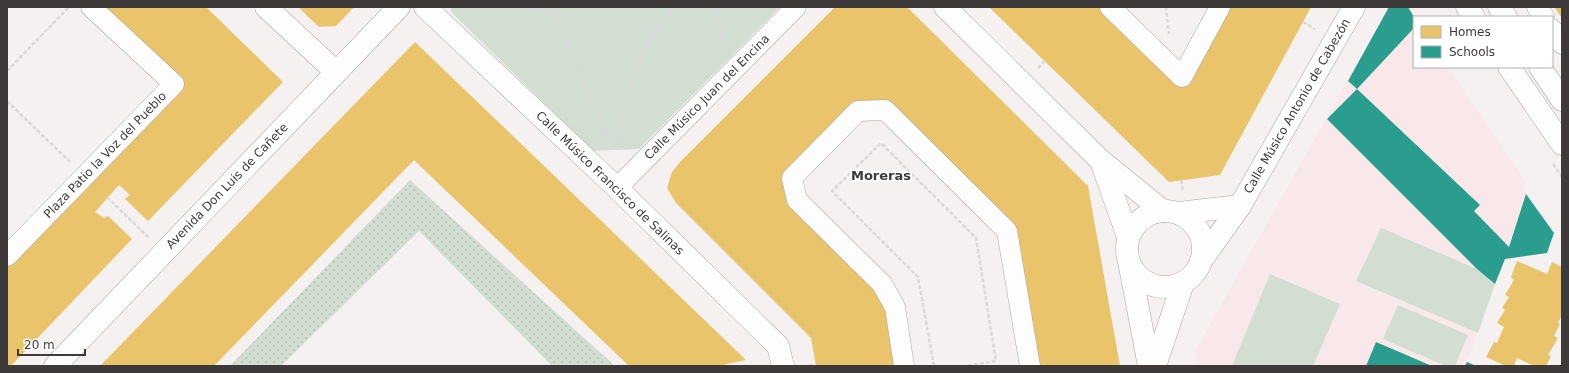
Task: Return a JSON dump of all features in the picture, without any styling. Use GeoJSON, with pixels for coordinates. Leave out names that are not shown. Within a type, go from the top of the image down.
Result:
{"type":"FeatureCollection","features":[{"type":"Feature","properties":{"kind":"street","name":"Plaza Patio la Voz del Pueblo"},"geometry":{"type":"LineString","coordinates":[[7,256],[174,84],[91,7]]}},
{"type":"Feature","properties":{"kind":"street"},"geometry":{"type":"LineString","coordinates":[[266,7],[336,72]]}},
{"type":"Feature","properties":{"kind":"street","name":"Avenida Don Luis de Cañete"},"geometry":{"type":"LineString","coordinates":[[55,366],[399,7]]}},
{"type":"Feature","properties":{"kind":"street","name":"Calle Músico Francisco de Salinas"},"geometry":{"type":"LineString","coordinates":[[425,7],[617,188],[778,346],[782,366]]}},
{"type":"Feature","properties":{"kind":"street","name":"Calle Músico Juan del Encina"},"geometry":{"type":"LineString","coordinates":[[617,188],[796,7]]}},
{"type":"Feature","properties":{"kind":"street"},"geometry":{"type":"LineString","coordinates":[[945,7],[1100,160],[1175,206],[1191,221],[1199,232],[1203,246],[1202,261],[1194,274],[1182,283],[1168,288],[1153,286],[1140,279],[1130,267]]}},
{"type":"Feature","properties":{"kind":"street"},"geometry":{"type":"LineString","coordinates":[[1110,7],[1182,77],[1220,7]]}},
{"type":"Feature","properties":{"kind":"street","name":"Calle Músico Antonio de Cabezón"},"geometry":{"type":"LineString","coordinates":[[1202,261],[1240,206],[1354,7]]}},
{"type":"Feature","properties":{"kind":"street"},"geometry":{"type":"LineString","coordinates":[[1467,7],[1473,16]]}},
{"type":"Feature","properties":{"kind":"street"},"geometry":{"type":"LineString","coordinates":[[1499,7],[1505,16]]}},
{"type":"Feature","properties":{"kind":"street"},"geometry":{"type":"LineString","coordinates":[[1537,7],[1543,16]]}},
{"type":"Feature","properties":{"kind":"street"},"geometry":{"type":"LineString","coordinates":[[1553,30],[1562,44]]}},
{"type":"Feature","properties":{"kind":"street"},"geometry":{"type":"LineString","coordinates":[[1510,68],[1562,144]]}},
{"type":"Feature","properties":{"kind":"street"},"geometry":{"type":"LineString","coordinates":[[1541,68],[1562,100]]}},
{"type":"Feature","properties":{"kind":"street"},"geometry":{"type":"LineString","coordinates":[[904,366],[895,307],[889,294],[882,284],[797,200],[792,178],[858,111],[885,110],[1007,231],[1030,366]]}},
{"type":"Feature","properties":{"kind":"street"},"geometry":{"type":"LineString","coordinates":[[1100,160],[1128,237]]}},
{"type":"Feature","properties":{"kind":"street"},"geometry":{"type":"LineString","coordinates":[[1149,366],[1126,252],[1128,237],[1136,224],[1148,215],[1175,206]]}},
{"type":"Feature","properties":{"kind":"street","name":"Calle Músico Antonio de Cabezón"},"geometry":{"type":"LineString","coordinates":[[1175,206],[1240,206]]}},
{"type":"Feature","properties":{"kind":"street"},"geometry":{"type":"LineString","coordinates":[[1155,366],[1182,283]]}},
{"type":"Feature","properties":{"kind":"path"},"geometry":{"type":"LineString","coordinates":[[7,72],[70,7]]}},
{"type":"Feature","properties":{"kind":"path"},"geometry":{"type":"LineString","coordinates":[[522,7],[723,41],[716,7]]}},
{"type":"Feature","properties":{"kind":"path"},"geometry":{"type":"LineString","coordinates":[[551,7],[611,143]]}},
{"type":"Feature","properties":{"kind":"path"},"geometry":{"type":"LineString","coordinates":[[617,147],[625,103],[638,62],[656,30],[676,7]]}},
{"type":"Feature","properties":{"kind":"path"},"geometry":{"type":"LineString","coordinates":[[1303,22],[1316,29]]}},
{"type":"Feature","properties":{"kind":"path"},"geometry":{"type":"LineString","coordinates":[[1035,71],[1045,61]]}},
{"type":"Feature","properties":{"kind":"path"},"geometry":{"type":"LineString","coordinates":[[7,101],[85,176]]}},
{"type":"Feature","properties":{"kind":"path"},"geometry":{"type":"LineString","coordinates":[[934,366],[918,277],[832,191],[881,143],[976,238],[996,361],[965,366]]}},
{"type":"Feature","properties":{"kind":"path"},"geometry":{"type":"LineString","coordinates":[[1175,206],[1182,180]]}},
{"type":"Feature","properties":{"kind":"path"},"geometry":{"type":"LineString","coordinates":[[107,197],[150,239]]}},
{"type":"Feature","properties":{"kind":"path"},"geometry":{"type":"LineString","coordinates":[[809,366],[815,364]]}},
{"type":"Feature","properties":{"kind":"shaded area"},"geometry":{"type":"Polygon","coordinates":[[[1389,7],[1408,7],[1413,16],[1413,68],[1449,68],[1524,179],[1526,194],[1478,333],[1465,366],[1197,366],[1194,353],[1389,7]]]}},
{"type":"Feature","properties":{"kind":"green space"},"geometry":{"type":"Polygon","coordinates":[[[450,7],[780,7],[639,149],[593,151],[452,13],[450,7]]]}},
{"type":"Feature","properties":{"kind":"green space"},"geometry":{"type":"Polygon","coordinates":[[[410,180],[615,366],[552,366],[419,231],[281,366],[230,366],[410,180]]]}},
{"type":"Feature","properties":{"kind":"green space"},"geometry":{"type":"Polygon","coordinates":[[[1381,228],[1477,269],[1495,284],[1478,333],[1356,281],[1381,228]]]}},
{"type":"Feature","properties":{"kind":"green space"},"geometry":{"type":"Polygon","coordinates":[[[1270,274],[1340,304],[1313,366],[1232,366],[1270,274]]]}},
{"type":"Feature","properties":{"kind":"green space"},"geometry":{"type":"Polygon","coordinates":[[[1398,305],[1468,335],[1455,366],[1446,366],[1383,339],[1398,305]]]}},
{"type":"Feature","properties":{"kind":"building: Homes"},"geometry":{"type":"Polygon","coordinates":[[[91,7],[206,7],[283,82],[148,221],[125,199],[130,195],[119,185],[95,212],[104,218],[108,216],[132,239],[11,366],[7,366],[7,256],[174,84],[91,7]]]}},
{"type":"Feature","properties":{"kind":"building: Homes"},"geometry":{"type":"Polygon","coordinates":[[[298,7],[354,7],[336,26],[319,27],[298,7]]]}},
{"type":"Feature","properties":{"kind":"building: Homes"},"geometry":{"type":"Polygon","coordinates":[[[835,7],[907,7],[1088,186],[1120,366],[1030,366],[1007,231],[885,110],[858,111],[792,178],[797,200],[882,284],[904,366],[816,366],[811,338],[676,203],[667,188],[672,172],[680,162],[835,7]]]}},
{"type":"Feature","properties":{"kind":"building: Homes"},"geometry":{"type":"Polygon","coordinates":[[[989,7],[1110,7],[1182,77],[1220,7],[1311,7],[1220,175],[1169,182],[989,7]]]}},
{"type":"Feature","properties":{"kind":"building: Homes"},"geometry":{"type":"Polygon","coordinates":[[[1554,7],[1562,7],[1562,18],[1554,7]]]}},
{"type":"Feature","properties":{"kind":"building: Homes"},"geometry":{"type":"Polygon","coordinates":[[[415,42],[746,360],[718,366],[629,366],[414,160],[214,366],[100,366],[415,42]]]}},
{"type":"Feature","properties":{"kind":"building: Homes"},"geometry":{"type":"Polygon","coordinates":[[[1517,261],[1547,274],[1552,262],[1562,267],[1562,315],[1558,323],[1560,324],[1554,336],[1558,338],[1548,355],[1551,356],[1546,366],[1534,366],[1517,358],[1514,366],[1506,366],[1486,357],[1494,342],[1497,343],[1504,327],[1497,323],[1505,310],[1502,308],[1509,297],[1505,295],[1514,280],[1511,277],[1517,261]]]}},
{"type":"Feature","properties":{"kind":"building: Schools"},"geometry":{"type":"Polygon","coordinates":[[[1389,7],[1408,7],[1413,16],[1413,29],[1357,89],[1348,81],[1389,7]]]}},
{"type":"Feature","properties":{"kind":"building: Schools"},"geometry":{"type":"Polygon","coordinates":[[[1357,89],[1480,205],[1474,211],[1509,247],[1526,194],[1554,233],[1547,253],[1505,259],[1495,284],[1477,269],[1327,119],[1357,89]]]}},
{"type":"Feature","properties":{"kind":"building: Schools"},"geometry":{"type":"Polygon","coordinates":[[[1376,342],[1432,366],[1366,366],[1376,342]]]}},
{"type":"Feature","properties":{"kind":"building: Schools"},"geometry":{"type":"Polygon","coordinates":[[[1467,362],[1476,366],[1465,366],[1467,362]]]}},
{"type":"Feature","properties":{"kind":"district","name":"Moreras"},"geometry":{"type":"Point","coordinates":[881,175]}}]}
